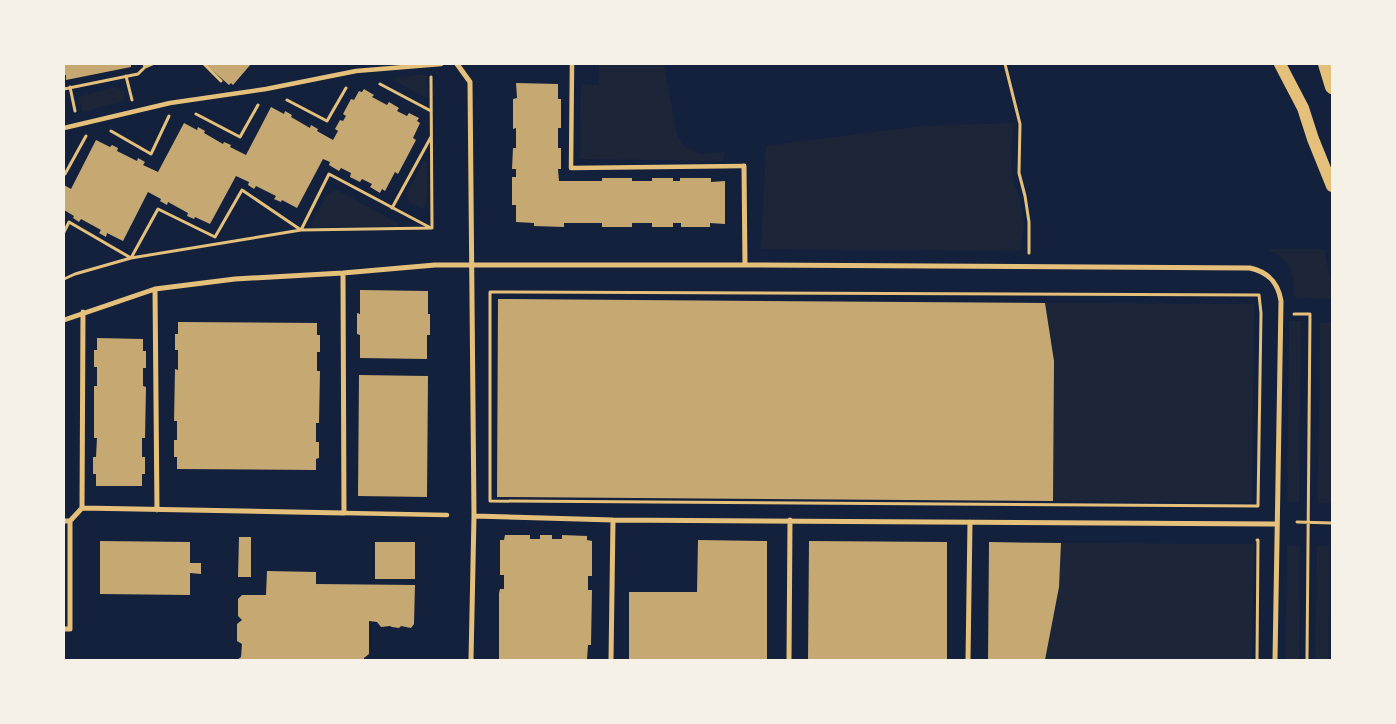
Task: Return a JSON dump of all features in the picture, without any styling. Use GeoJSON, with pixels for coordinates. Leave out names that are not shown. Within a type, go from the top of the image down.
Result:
{"type":"FeatureCollection","features":[{"type":"Feature","properties":{"kind":"highway"},"geometry":{"type":"LineString","coordinates":[[1325,64],[1332,87]]}},
{"type":"Feature","properties":{"kind":"main road"},"geometry":{"type":"LineString","coordinates":[[1280,64],[1304,108],[1313,139],[1332,186]]}},
{"type":"Feature","properties":{"kind":"street"},"geometry":{"type":"LineString","coordinates":[[64,128],[176,102],[266,89],[356,71],[441,64]]}},
{"type":"Feature","properties":{"kind":"street"},"geometry":{"type":"LineString","coordinates":[[457,64],[470,82],[474,516],[471,660]]}},
{"type":"Feature","properties":{"kind":"street"},"geometry":{"type":"LineString","coordinates":[[572,64],[571,168],[744,166],[745,264]]}},
{"type":"Feature","properties":{"kind":"street"},"geometry":{"type":"LineString","coordinates":[[64,320],[155,289],[236,279],[343,273],[435,265],[745,264],[1250,268],[1261,270],[1271,278],[1279,290],[1281,314],[1275,660]]}},
{"type":"Feature","properties":{"kind":"street"},"geometry":{"type":"LineString","coordinates":[[343,273],[344,513]]}},
{"type":"Feature","properties":{"kind":"street"},"geometry":{"type":"LineString","coordinates":[[155,289],[157,510]]}},
{"type":"Feature","properties":{"kind":"street"},"geometry":{"type":"LineString","coordinates":[[64,629],[70,629],[70,521],[82,508],[83,312]]}},
{"type":"Feature","properties":{"kind":"street"},"geometry":{"type":"LineString","coordinates":[[82,508],[447,515]]}},
{"type":"Feature","properties":{"kind":"street"},"geometry":{"type":"LineString","coordinates":[[474,516],[613,520],[1277,524]]}},
{"type":"Feature","properties":{"kind":"street"},"geometry":{"type":"LineString","coordinates":[[611,660],[613,520]]}},
{"type":"Feature","properties":{"kind":"street"},"geometry":{"type":"LineString","coordinates":[[788,660],[790,520]]}},
{"type":"Feature","properties":{"kind":"street"},"geometry":{"type":"LineString","coordinates":[[64,521],[70,521]]}},
{"type":"Feature","properties":{"kind":"street"},"geometry":{"type":"LineString","coordinates":[[968,660],[970,522]]}},
{"type":"Feature","properties":{"kind":"path"},"geometry":{"type":"LineString","coordinates":[[64,89],[138,74],[145,66],[152,64]]}},
{"type":"Feature","properties":{"kind":"path"},"geometry":{"type":"LineString","coordinates":[[204,64],[234,94]]}},
{"type":"Feature","properties":{"kind":"path"},"geometry":{"type":"LineString","coordinates":[[1005,64],[1020,124],[1019,173],[1029,222],[1030,240],[1027,267]]}},
{"type":"Feature","properties":{"kind":"path"},"geometry":{"type":"LineString","coordinates":[[431,65],[432,228]]}},
{"type":"Feature","properties":{"kind":"path"},"geometry":{"type":"LineString","coordinates":[[64,173],[94,121],[151,154],[176,102],[240,137],[266,89],[327,121],[356,71],[431,111]]}},
{"type":"Feature","properties":{"kind":"path"},"geometry":{"type":"LineString","coordinates":[[126,76],[134,112]]}},
{"type":"Feature","properties":{"kind":"path"},"geometry":{"type":"LineString","coordinates":[[70,87],[78,125]]}},
{"type":"Feature","properties":{"kind":"path"},"geometry":{"type":"LineString","coordinates":[[392,208],[432,137]]}},
{"type":"Feature","properties":{"kind":"path"},"geometry":{"type":"LineString","coordinates":[[301,230],[328,174],[432,228]]}},
{"type":"Feature","properties":{"kind":"path"},"geometry":{"type":"LineString","coordinates":[[131,258],[158,208],[215,237],[242,190],[301,230]]}},
{"type":"Feature","properties":{"kind":"path"},"geometry":{"type":"LineString","coordinates":[[64,232],[69,222],[131,258]]}},
{"type":"Feature","properties":{"kind":"path"},"geometry":{"type":"LineString","coordinates":[[64,280],[75,274],[131,258],[301,230],[432,228]]}},
{"type":"Feature","properties":{"kind":"path"},"geometry":{"type":"LineString","coordinates":[[490,292],[1259,295],[1261,313],[1258,506],[490,501],[490,292]]}},
{"type":"Feature","properties":{"kind":"path"},"geometry":{"type":"LineString","coordinates":[[1281,314],[1310,314],[1308,660]]}},
{"type":"Feature","properties":{"kind":"path"},"geometry":{"type":"LineString","coordinates":[[1297,522],[1332,522]]}},
{"type":"Feature","properties":{"kind":"path"},"geometry":{"type":"LineString","coordinates":[[1250,539],[1258,540],[1257,660]]}},
{"type":"Feature","properties":{"kind":"shaded area"},"geometry":{"type":"Polygon","coordinates":[[[599,64],[664,64],[677,135],[685,147],[700,154],[725,152],[723,161],[580,159],[581,84],[599,85],[599,64]]]}},
{"type":"Feature","properties":{"kind":"shaded area"},"geometry":{"type":"Polygon","coordinates":[[[425,74],[427,76],[428,97],[426,98],[395,81],[395,78],[425,74]]]}},
{"type":"Feature","properties":{"kind":"shaded area"},"geometry":{"type":"Polygon","coordinates":[[[115,87],[124,91],[125,97],[123,101],[83,112],[79,97],[115,87]]]}},
{"type":"Feature","properties":{"kind":"shaded area"},"geometry":{"type":"Polygon","coordinates":[[[1013,123],[1011,163],[1013,180],[1020,199],[1024,226],[1020,251],[761,249],[766,146],[922,126],[1013,123]]]}},
{"type":"Feature","properties":{"kind":"shaded area"},"geometry":{"type":"Polygon","coordinates":[[[424,161],[427,162],[427,203],[424,208],[420,208],[409,202],[407,192],[424,161]]]}},
{"type":"Feature","properties":{"kind":"shaded area"},"geometry":{"type":"Polygon","coordinates":[[[334,191],[339,191],[398,223],[398,226],[312,227],[311,224],[327,195],[334,191]]]}},
{"type":"Feature","properties":{"kind":"shaded area"},"geometry":{"type":"Polygon","coordinates":[[[1269,249],[1324,249],[1332,287],[1332,299],[1296,298],[1290,268],[1282,258],[1269,249]]]}},
{"type":"Feature","properties":{"kind":"shaded area"},"geometry":{"type":"Polygon","coordinates":[[[1045,303],[1254,304],[1252,502],[1053,501],[1054,361],[1045,303]]]}},
{"type":"Feature","properties":{"kind":"shaded area"},"geometry":{"type":"Polygon","coordinates":[[[1289,321],[1301,321],[1299,502],[1287,502],[1289,321]]]}},
{"type":"Feature","properties":{"kind":"shaded area"},"geometry":{"type":"Polygon","coordinates":[[[1332,322],[1331,503],[1318,503],[1320,323],[1332,322]]]}},
{"type":"Feature","properties":{"kind":"shaded area"},"geometry":{"type":"Polygon","coordinates":[[[1061,543],[1254,544],[1252,660],[1045,660],[1059,587],[1061,543]]]}},
{"type":"Feature","properties":{"kind":"shaded area"},"geometry":{"type":"Polygon","coordinates":[[[1287,545],[1300,546],[1299,660],[1286,660],[1287,545]]]}},
{"type":"Feature","properties":{"kind":"shaded area"},"geometry":{"type":"Polygon","coordinates":[[[1317,546],[1329,546],[1328,660],[1315,660],[1317,546]]]}},
{"type":"Feature","properties":{"kind":"building"},"geometry":{"type":"Polygon","coordinates":[[[64,64],[131,64],[131,67],[66,80],[64,64]]]}},
{"type":"Feature","properties":{"kind":"building"},"geometry":{"type":"Polygon","coordinates":[[[205,64],[251,64],[233,85],[231,83],[229,85],[205,64]]]}},
{"type":"Feature","properties":{"kind":"building"},"geometry":{"type":"Polygon","coordinates":[[[516,83],[558,84],[558,99],[561,99],[561,128],[558,128],[558,148],[561,148],[561,169],[558,169],[559,181],[602,181],[602,178],[632,178],[632,181],[652,181],[652,178],[673,178],[673,181],[680,181],[680,178],[711,178],[711,182],[725,181],[725,224],[710,223],[710,227],[681,227],[681,223],[673,223],[673,227],[652,227],[652,223],[632,223],[632,227],[602,227],[602,223],[564,223],[564,227],[534,226],[534,223],[516,222],[516,205],[512,205],[512,177],[516,177],[516,169],[512,169],[513,148],[516,148],[516,128],[513,129],[513,99],[517,98],[516,83]]]}},
{"type":"Feature","properties":{"kind":"building"},"geometry":{"type":"Polygon","coordinates":[[[364,89],[374,95],[372,97],[387,105],[389,102],[399,108],[397,111],[407,116],[409,113],[419,118],[417,121],[420,123],[413,138],[416,140],[398,174],[395,172],[385,191],[382,189],[380,193],[370,187],[372,184],[362,179],[360,182],[350,177],[351,173],[341,168],[339,171],[329,165],[330,162],[323,159],[297,208],[282,200],[281,202],[274,199],[276,196],[256,186],[254,189],[248,185],[249,182],[236,176],[210,224],[195,217],[194,219],[187,216],[188,213],[168,202],[167,205],[160,201],[161,199],[148,192],[123,241],[107,233],[106,237],[99,233],[101,230],[81,219],[79,222],[73,218],[74,216],[64,210],[64,185],[71,189],[96,140],[110,147],[112,145],[118,148],[117,151],[137,161],[138,158],[145,162],[143,165],[158,172],[184,123],[197,130],[198,127],[205,131],[204,133],[223,144],[224,142],[231,145],[230,147],[246,155],[271,107],[284,114],[285,111],[292,115],[291,117],[310,128],[311,125],[318,129],[317,131],[333,140],[338,131],[335,129],[340,120],[343,121],[346,116],[343,114],[351,99],[354,100],[359,91],[362,92],[364,89]]]}},
{"type":"Feature","properties":{"kind":"building"},"geometry":{"type":"Polygon","coordinates":[[[360,290],[428,291],[430,335],[427,335],[427,359],[360,358],[360,335],[357,334],[357,313],[360,314],[360,290]]]}},
{"type":"Feature","properties":{"kind":"building"},"geometry":{"type":"Polygon","coordinates":[[[498,299],[1045,303],[1054,361],[1053,501],[497,497],[498,299]]]}},
{"type":"Feature","properties":{"kind":"building"},"geometry":{"type":"Polygon","coordinates":[[[178,322],[317,323],[317,335],[320,335],[320,352],[317,352],[317,371],[320,371],[319,423],[316,423],[316,442],[319,442],[319,458],[316,459],[316,470],[177,469],[177,457],[174,457],[174,440],[177,440],[177,421],[174,421],[175,369],[178,370],[178,350],[175,350],[175,334],[178,334],[178,322]]]}},
{"type":"Feature","properties":{"kind":"building"},"geometry":{"type":"Polygon","coordinates":[[[97,338],[143,339],[143,351],[146,351],[146,368],[143,368],[143,386],[146,387],[145,438],[142,438],[142,457],[145,457],[145,474],[142,474],[142,486],[96,486],[96,474],[93,474],[93,457],[96,457],[97,438],[94,438],[94,386],[97,386],[97,367],[94,367],[94,350],[97,350],[97,338]]]}},
{"type":"Feature","properties":{"kind":"building"},"geometry":{"type":"Polygon","coordinates":[[[359,375],[428,376],[427,497],[358,496],[359,375]]]}},
{"type":"Feature","properties":{"kind":"building"},"geometry":{"type":"Polygon","coordinates":[[[505,535],[530,535],[530,539],[540,539],[540,535],[552,535],[552,539],[562,539],[562,535],[587,536],[587,540],[592,541],[592,576],[588,576],[588,590],[592,590],[591,645],[588,645],[587,660],[499,660],[499,593],[500,589],[504,589],[504,575],[500,575],[500,540],[504,540],[505,535]]]}},
{"type":"Feature","properties":{"kind":"building"},"geometry":{"type":"Polygon","coordinates":[[[239,537],[251,537],[251,577],[238,577],[239,537]]]}},
{"type":"Feature","properties":{"kind":"building"},"geometry":{"type":"Polygon","coordinates":[[[698,540],[767,541],[767,660],[629,660],[629,592],[697,592],[698,540]]]}},
{"type":"Feature","properties":{"kind":"building"},"geometry":{"type":"Polygon","coordinates":[[[100,541],[190,542],[190,563],[201,563],[201,574],[190,573],[190,595],[100,594],[100,541]]]}},
{"type":"Feature","properties":{"kind":"building"},"geometry":{"type":"Polygon","coordinates":[[[809,541],[947,542],[947,660],[808,660],[809,541]]]}},
{"type":"Feature","properties":{"kind":"building"},"geometry":{"type":"Polygon","coordinates":[[[375,542],[415,542],[415,579],[375,579],[375,542]]]}},
{"type":"Feature","properties":{"kind":"building"},"geometry":{"type":"Polygon","coordinates":[[[989,542],[1061,543],[1059,587],[1045,660],[988,660],[989,542]]]}},
{"type":"Feature","properties":{"kind":"building"},"geometry":{"type":"Polygon","coordinates":[[[267,571],[316,572],[316,584],[415,585],[414,624],[411,628],[401,626],[399,628],[381,627],[377,622],[369,621],[369,654],[364,660],[237,660],[241,657],[242,644],[237,641],[237,624],[242,620],[238,616],[238,599],[242,595],[266,595],[267,571]]]}}]}
